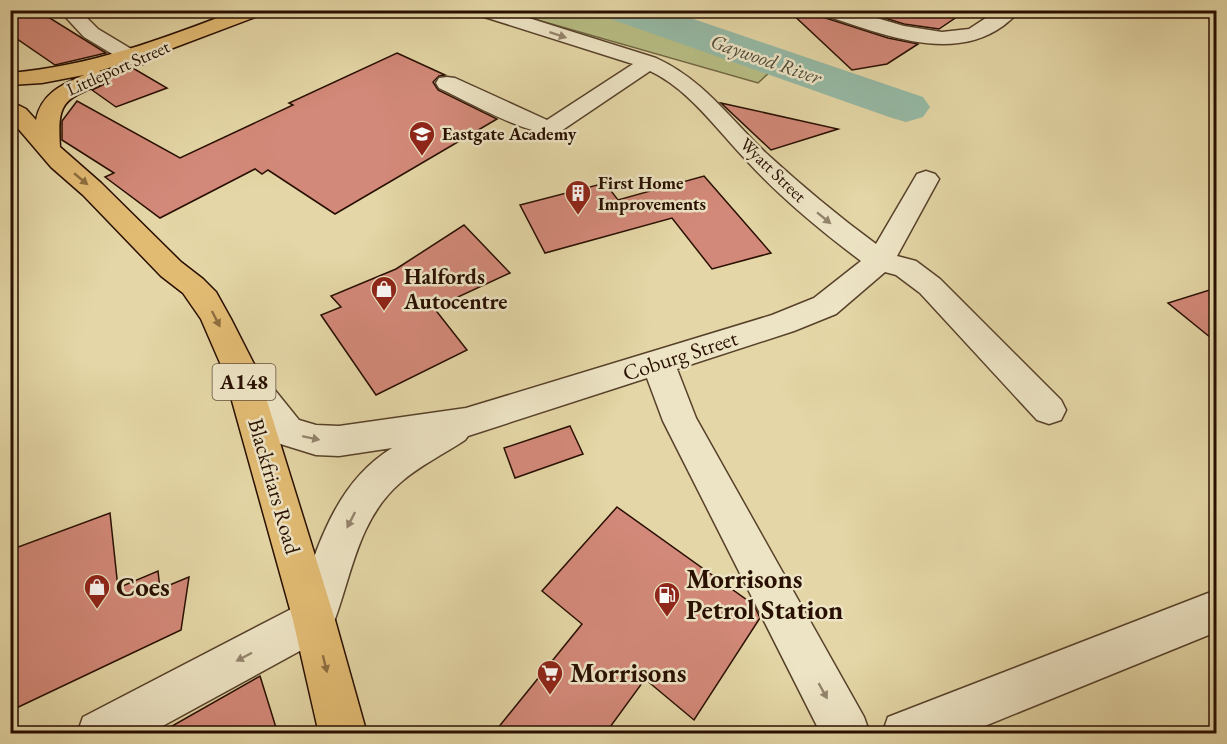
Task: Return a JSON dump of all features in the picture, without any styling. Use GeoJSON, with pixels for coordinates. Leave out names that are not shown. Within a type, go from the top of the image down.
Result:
{"type":"FeatureCollection","features":[{"type":"Feature","properties":{"kind":"main road","name":"Littleport Street"},"geometry":{"type":"LineString","coordinates":[[48,149],[46,118],[56,97],[132,58],[256,10]]}},
{"type":"Feature","properties":{"kind":"main road","name":"Littleport Street"},"geometry":{"type":"LineString","coordinates":[[10,79],[62,73],[132,58]]}},
{"type":"Feature","properties":{"kind":"main road","name":"Blackfriars Road"},"geometry":{"type":"LineString","coordinates":[[10,108],[48,149],[206,300],[241,372],[314,620],[343,734]]}},
{"type":"Feature","properties":{"kind":"street"},"geometry":{"type":"LineString","coordinates":[[68,10],[91,33],[132,58]]}},
{"type":"Feature","properties":{"kind":"street","name":"Wyatt Street"},"geometry":{"type":"LineString","coordinates":[[482,10],[649,62],[672,73],[692,89],[757,158],[810,206],[880,261]]}},
{"type":"Feature","properties":{"kind":"street"},"geometry":{"type":"LineString","coordinates":[[827,10],[916,34],[949,38],[975,34],[1011,10]]}},
{"type":"Feature","properties":{"kind":"street"},"geometry":{"type":"LineString","coordinates":[[447,83],[530,122],[550,128],[649,62]]}},
{"type":"Feature","properties":{"kind":"street"},"geometry":{"type":"LineString","coordinates":[[926,179],[880,261],[906,268],[930,286],[1049,410]]}},
{"type":"Feature","properties":{"kind":"street","name":"Coburg Street"},"geometry":{"type":"LineString","coordinates":[[241,372],[287,432],[316,440],[339,441],[466,422],[783,323],[825,306],[880,261]]}},
{"type":"Feature","properties":{"kind":"street"},"geometry":{"type":"LineString","coordinates":[[658,363],[680,421],[847,734]]}},
{"type":"Feature","properties":{"kind":"street","name":"Coburg Street"},"geometry":{"type":"LineString","coordinates":[[314,620],[340,540],[359,504],[385,473],[466,422]]}},
{"type":"Feature","properties":{"kind":"street"},"geometry":{"type":"LineString","coordinates":[[905,734],[1216,611]]}},
{"type":"Feature","properties":{"kind":"street"},"geometry":{"type":"LineString","coordinates":[[100,734],[314,620]]}},
{"type":"Feature","properties":{"kind":"green space"},"geometry":{"type":"Polygon","coordinates":[[[506,11],[636,11],[783,60],[758,83],[506,11]]]}},
{"type":"Feature","properties":{"kind":"building"},"geometry":{"type":"Polygon","coordinates":[[[10,10],[37,10],[106,53],[55,65],[10,34],[10,10]]]}},
{"type":"Feature","properties":{"kind":"building"},"geometry":{"type":"Polygon","coordinates":[[[788,10],[816,10],[819,16],[888,38],[918,44],[887,64],[852,70],[788,10]]]}},
{"type":"Feature","properties":{"kind":"building"},"geometry":{"type":"Polygon","coordinates":[[[859,10],[967,10],[939,29],[904,24],[859,10]]]}},
{"type":"Feature","properties":{"kind":"building"},"geometry":{"type":"Polygon","coordinates":[[[397,53],[445,75],[439,76],[433,82],[438,90],[497,119],[335,214],[268,170],[262,174],[255,169],[160,218],[105,177],[114,173],[62,140],[62,121],[77,101],[180,158],[293,105],[289,103],[397,53]]]}},
{"type":"Feature","properties":{"kind":"building"},"geometry":{"type":"Polygon","coordinates":[[[126,65],[167,88],[116,107],[92,90],[107,83],[110,78],[107,71],[126,65]]]}},
{"type":"Feature","properties":{"kind":"building"},"geometry":{"type":"Polygon","coordinates":[[[721,103],[838,129],[771,150],[721,103]]]}},
{"type":"Feature","properties":{"kind":"building"},"geometry":{"type":"Polygon","coordinates":[[[704,176],[771,253],[712,269],[672,218],[545,253],[520,205],[605,183],[618,200],[704,176]]]}},
{"type":"Feature","properties":{"kind":"building","name":"Halfords Autocentre"},"geometry":{"type":"Polygon","coordinates":[[[464,225],[510,273],[434,308],[467,350],[376,395],[321,315],[341,307],[331,296],[396,269],[464,225]]]}},
{"type":"Feature","properties":{"kind":"building"},"geometry":{"type":"Polygon","coordinates":[[[1216,288],[1216,342],[1168,303],[1216,288]]]}},
{"type":"Feature","properties":{"kind":"building"},"geometry":{"type":"Polygon","coordinates":[[[570,426],[583,454],[515,478],[504,448],[570,426]]]}},
{"type":"Feature","properties":{"kind":"building","name":"Morrisons Petrol Station"},"geometry":{"type":"Polygon","coordinates":[[[617,507],[754,605],[760,618],[694,720],[645,679],[605,734],[493,734],[582,624],[542,591],[617,507]]]}},
{"type":"Feature","properties":{"kind":"building","name":"Coes"},"geometry":{"type":"Polygon","coordinates":[[[110,513],[118,588],[158,571],[160,589],[189,577],[181,630],[10,711],[10,550],[110,513]]]}},
{"type":"Feature","properties":{"kind":"building"},"geometry":{"type":"Polygon","coordinates":[[[260,676],[278,734],[158,734],[260,676]]]}},
{"type":"Feature","properties":{"kind":"waterway","name":"Gaywood River"},"geometry":{"type":"LineString","coordinates":[[625,10],[906,107]]}},
{"type":"Feature","properties":{"kind":"place","name":"Eastgate Academy"},"geometry":{"type":"Point","coordinates":[422,157]}},
{"type":"Feature","properties":{"kind":"place","name":"First Home Improvements"},"geometry":{"type":"Point","coordinates":[578,216]}},
{"type":"Feature","properties":{"kind":"place","name":"Halfords Autocentre"},"geometry":{"type":"Point","coordinates":[384,312]}},
{"type":"Feature","properties":{"kind":"place","name":"Coes"},"geometry":{"type":"Point","coordinates":[97,610]}},
{"type":"Feature","properties":{"kind":"place","name":"Morrisons Petrol Station"},"geometry":{"type":"Point","coordinates":[667,618]}},
{"type":"Feature","properties":{"kind":"place","name":"Morrisons"},"geometry":{"type":"Point","coordinates":[550,696]}}]}
